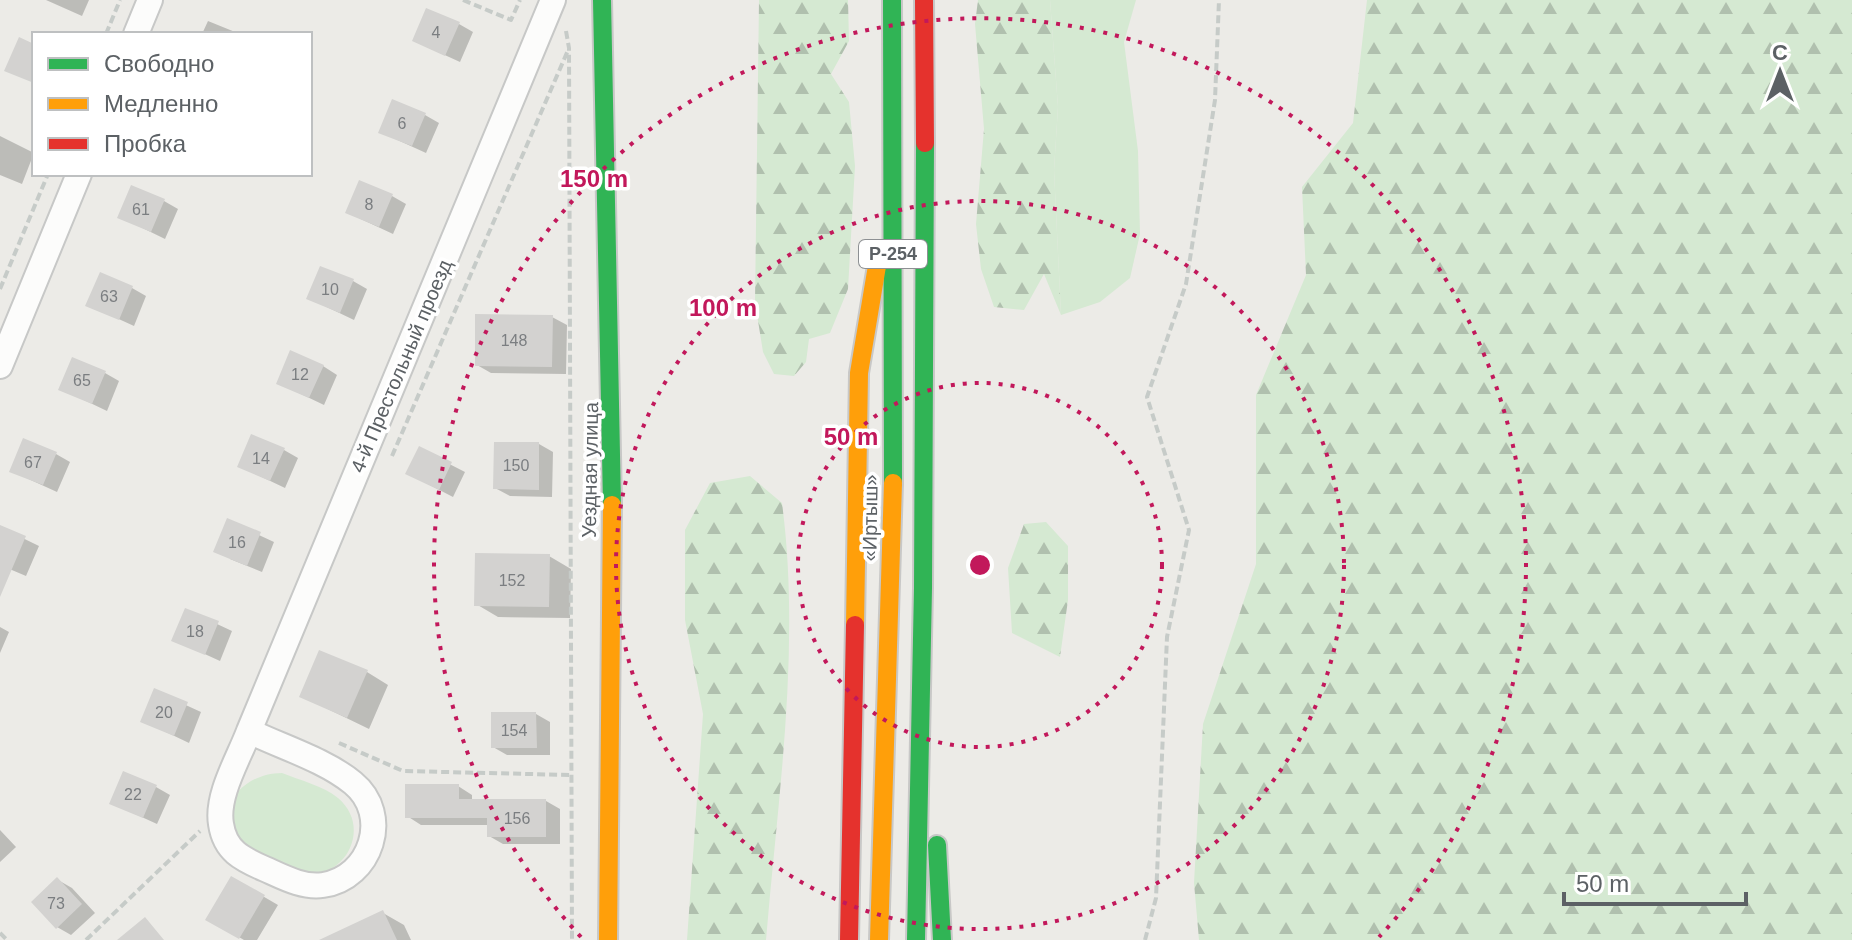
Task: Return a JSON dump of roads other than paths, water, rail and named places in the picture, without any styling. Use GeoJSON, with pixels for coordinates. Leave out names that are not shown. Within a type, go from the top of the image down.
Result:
{"type":"FeatureCollection","features":[{"type":"Feature","properties":{"kind":"main road","name":"Уездная улица"},"geometry":{"type":"LineString","coordinates":[[602,0],[613,419],[608,940]]}},
{"type":"Feature","properties":{"kind":"main road","name":"«Иртыш»"},"geometry":{"type":"LineString","coordinates":[[879,940],[893,508],[892,0]]}},
{"type":"Feature","properties":{"kind":"main road","name":"Р-254"},"geometry":{"type":"LineString","coordinates":[[916,940],[924,747],[927,506],[924,0]]}},
{"type":"Feature","properties":{"kind":"main road"},"geometry":{"type":"LineString","coordinates":[[849,940],[859,373],[893,181]]}},
{"type":"Feature","properties":{"kind":"main road"},"geometry":{"type":"LineString","coordinates":[[924,747],[937,841],[942,940]]}},
{"type":"Feature","properties":{"kind":"street"},"geometry":{"type":"LineString","coordinates":[[137,32],[150,0]]}},
{"type":"Feature","properties":{"kind":"street","name":"4-й Престольный проезд"},"geometry":{"type":"LineString","coordinates":[[249,731],[353,783],[368,801],[374,822],[371,845],[360,865],[343,879],[321,886],[298,883],[239,858],[227,844],[220,822],[223,799],[249,731],[553,0]]}},
{"type":"Feature","properties":{"kind":"street"},"geometry":{"type":"LineString","coordinates":[[0,366],[78,176]]}}]}
